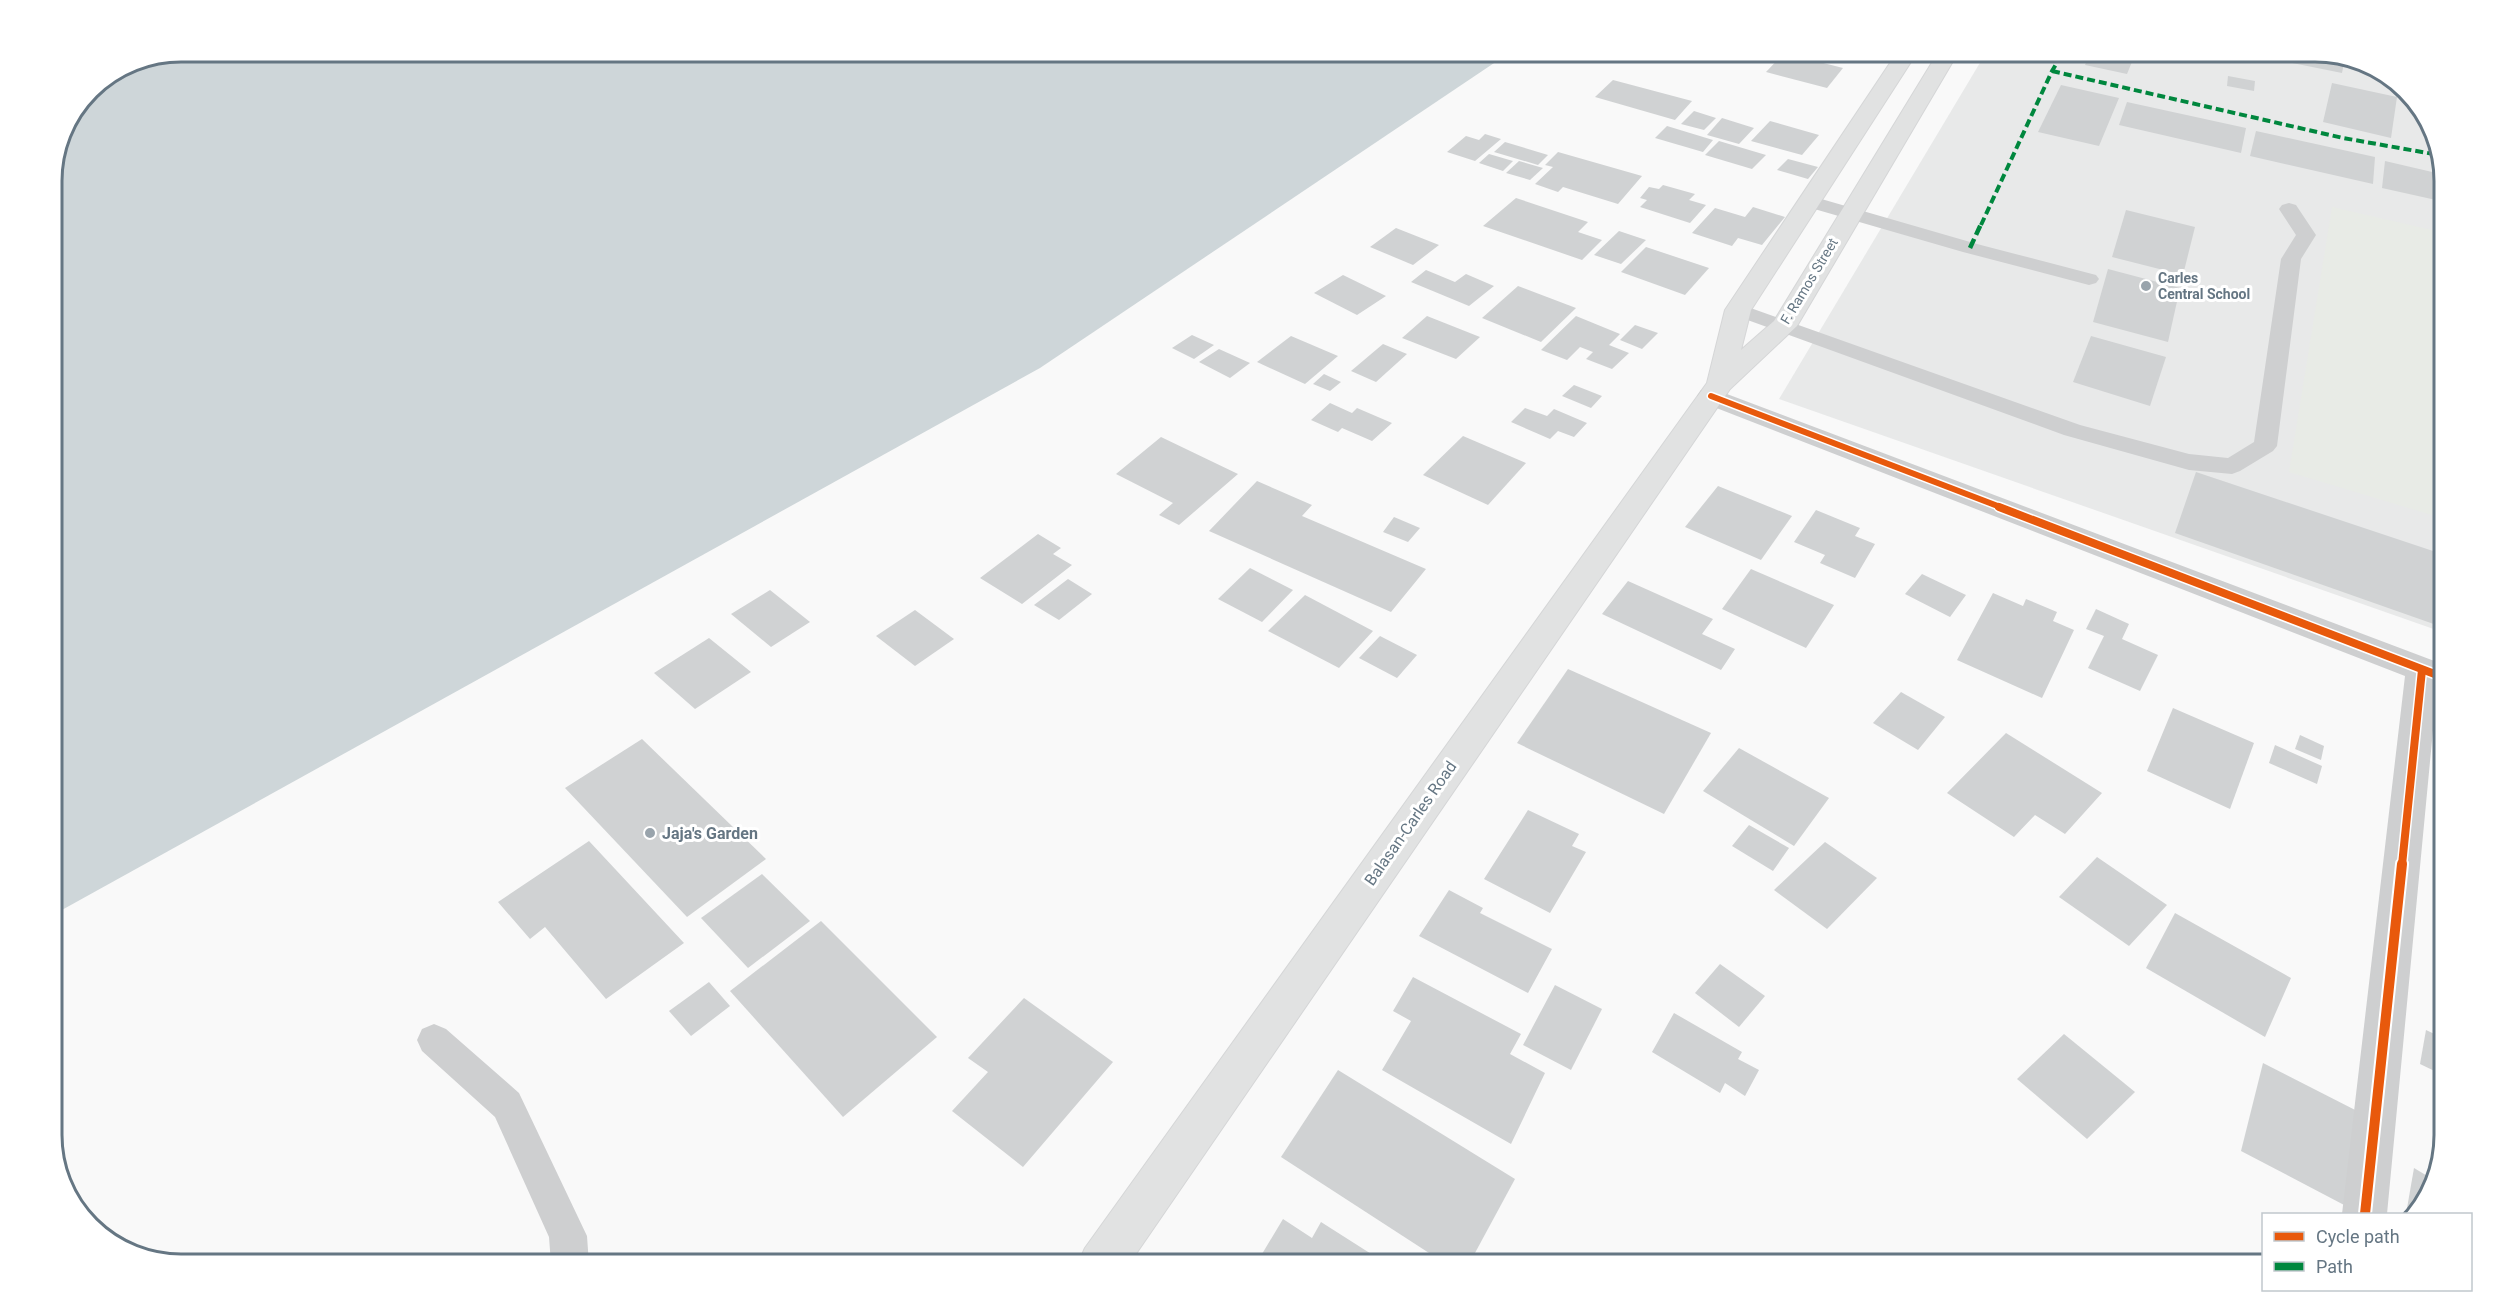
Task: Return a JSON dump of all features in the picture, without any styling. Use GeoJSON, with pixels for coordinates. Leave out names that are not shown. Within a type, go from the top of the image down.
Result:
{"type":"FeatureCollection","features":[{"type":"Feature","properties":{"kind":"main road"},"geometry":{"type":"LineString","coordinates":[[1716,389],[1738,310],[1901,62]]}},
{"type":"Feature","properties":{"kind":"main road","name":"F. Ramos Street"},"geometry":{"type":"LineString","coordinates":[[1716,389],[1784,326],[1942,62]]}},
{"type":"Feature","properties":{"kind":"main road","name":"Balasan-Carles Road"},"geometry":{"type":"LineString","coordinates":[[1108,1254],[1716,389]]}},
{"type":"Feature","properties":{"kind":"street"},"geometry":{"type":"LineString","coordinates":[[1716,389],[2433,674],[2365,1213]]}},
{"type":"Feature","properties":{"kind":"lane"},"geometry":{"type":"LineString","coordinates":[[1811,202],[2089,279]]}},
{"type":"Feature","properties":{"kind":"lane"},"geometry":{"type":"LineString","coordinates":[[1738,310],[2072,430],[2189,462],[2232,466],[2265,446],[2291,260],[2306,235],[2289,209]]}},
{"type":"Feature","properties":{"kind":"lane"},"geometry":{"type":"LineString","coordinates":[[434,1040],[507,1104],[568,1236],[569,1254]]}},
{"type":"Feature","properties":{"kind":"shaded area"},"geometry":{"type":"Polygon","coordinates":[[[181,62],[1496,62],[1040,368],[62,910],[62,173],[66,150],[77,121],[96,96],[121,77],[157,64],[181,62]]]}},
{"type":"Feature","properties":{"kind":"shaded area","name":"Carles Central School"},"geometry":{"type":"Polygon","coordinates":[[[1980,62],[2315,62],[2339,64],[2368,74],[2394,91],[2414,114],[2428,142],[2434,173],[2434,629],[1779,399],[1980,62]]]}},
{"type":"Feature","properties":{"kind":"shaded area"},"geometry":{"type":"Polygon","coordinates":[[[2332,207],[2434,230],[2434,516],[2289,472],[2332,207]]]}},
{"type":"Feature","properties":{"kind":"building"},"geometry":{"type":"Polygon","coordinates":[[[1775,62],[1819,62],[1843,68],[1827,88],[1766,72],[1775,62]]]}},
{"type":"Feature","properties":{"kind":"building"},"geometry":{"type":"Polygon","coordinates":[[[2086,62],[2132,62],[2127,74],[2085,65],[2086,62]]]}},
{"type":"Feature","properties":{"kind":"building"},"geometry":{"type":"Polygon","coordinates":[[[2288,62],[2339,64],[2344,65],[2342,73],[2288,62]]]}},
{"type":"Feature","properties":{"kind":"building"},"geometry":{"type":"Polygon","coordinates":[[[2228,76],[2255,81],[2254,91],[2227,86],[2228,76]]]}},
{"type":"Feature","properties":{"kind":"building"},"geometry":{"type":"Polygon","coordinates":[[[1613,80],[1692,101],[1675,120],[1595,97],[1613,80]]]}},
{"type":"Feature","properties":{"kind":"building"},"geometry":{"type":"Polygon","coordinates":[[[2332,83],[2397,97],[2391,138],[2323,122],[2332,83]]]}},
{"type":"Feature","properties":{"kind":"building"},"geometry":{"type":"Polygon","coordinates":[[[2061,85],[2119,98],[2099,146],[2038,132],[2061,85]]]}},
{"type":"Feature","properties":{"kind":"building"},"geometry":{"type":"Polygon","coordinates":[[[2127,102],[2246,128],[2241,153],[2119,125],[2127,102]]]}},
{"type":"Feature","properties":{"kind":"building"},"geometry":{"type":"Polygon","coordinates":[[[1694,111],[1716,118],[1704,130],[1681,124],[1694,111]]]}},
{"type":"Feature","properties":{"kind":"building"},"geometry":{"type":"Polygon","coordinates":[[[1722,118],[1754,128],[1739,144],[1707,135],[1722,118]]]}},
{"type":"Feature","properties":{"kind":"building"},"geometry":{"type":"Polygon","coordinates":[[[1770,121],[1819,135],[1802,155],[1751,141],[1770,121]]]}},
{"type":"Feature","properties":{"kind":"building"},"geometry":{"type":"Polygon","coordinates":[[[1667,126],[1713,140],[1703,152],[1655,138],[1667,126]]]}},
{"type":"Feature","properties":{"kind":"building"},"geometry":{"type":"Polygon","coordinates":[[[2256,131],[2375,157],[2373,184],[2250,156],[2256,131]]]}},
{"type":"Feature","properties":{"kind":"building"},"geometry":{"type":"Polygon","coordinates":[[[1485,134],[1501,139],[1475,161],[1447,152],[1466,136],[1479,140],[1485,134]]]}},
{"type":"Feature","properties":{"kind":"building"},"geometry":{"type":"Polygon","coordinates":[[[1719,141],[1766,155],[1752,169],[1705,155],[1719,141]]]}},
{"type":"Feature","properties":{"kind":"building"},"geometry":{"type":"Polygon","coordinates":[[[1505,142],[1548,155],[1538,165],[1494,152],[1505,142]]]}},
{"type":"Feature","properties":{"kind":"building"},"geometry":{"type":"Polygon","coordinates":[[[1558,152],[1642,176],[1618,204],[1563,187],[1558,192],[1535,184],[1553,167],[1545,165],[1558,152]]]}},
{"type":"Feature","properties":{"kind":"building"},"geometry":{"type":"Polygon","coordinates":[[[1489,154],[1513,161],[1503,171],[1479,163],[1489,154]]]}},
{"type":"Feature","properties":{"kind":"building"},"geometry":{"type":"Polygon","coordinates":[[[1788,159],[1818,167],[1808,179],[1777,170],[1788,159]]]}},
{"type":"Feature","properties":{"kind":"building"},"geometry":{"type":"Polygon","coordinates":[[[1519,161],[1543,168],[1530,180],[1506,173],[1519,161]]]}},
{"type":"Feature","properties":{"kind":"building"},"geometry":{"type":"Polygon","coordinates":[[[2385,161],[2434,172],[2434,200],[2382,188],[2385,161]]]}},
{"type":"Feature","properties":{"kind":"building"},"geometry":{"type":"Polygon","coordinates":[[[1663,185],[1695,194],[1689,200],[1706,205],[1690,223],[1640,207],[1647,200],[1640,198],[1649,187],[1659,189],[1663,185]]]}},
{"type":"Feature","properties":{"kind":"building"},"geometry":{"type":"Polygon","coordinates":[[[1516,198],[1588,222],[1578,232],[1602,240],[1582,260],[1483,226],[1516,198]]]}},
{"type":"Feature","properties":{"kind":"building"},"geometry":{"type":"Polygon","coordinates":[[[1753,207],[1785,217],[1762,245],[1738,238],[1732,246],[1692,233],[1715,208],[1745,217],[1753,207]]]}},
{"type":"Feature","properties":{"kind":"building"},"geometry":{"type":"Polygon","coordinates":[[[2126,210],[2195,227],[2183,275],[2112,257],[2126,210]]]}},
{"type":"Feature","properties":{"kind":"building"},"geometry":{"type":"Polygon","coordinates":[[[1396,228],[1439,245],[1413,265],[1370,247],[1396,228]]]}},
{"type":"Feature","properties":{"kind":"building"},"geometry":{"type":"Polygon","coordinates":[[[1619,231],[1646,240],[1621,264],[1594,255],[1619,231]]]}},
{"type":"Feature","properties":{"kind":"building"},"geometry":{"type":"Polygon","coordinates":[[[1646,247],[1709,268],[1685,295],[1621,272],[1646,247]]]}},
{"type":"Feature","properties":{"kind":"building"},"geometry":{"type":"Polygon","coordinates":[[[2108,269],[2180,288],[2168,342],[2093,322],[2108,269]]]}},
{"type":"Feature","properties":{"kind":"building"},"geometry":{"type":"Polygon","coordinates":[[[1426,270],[1455,282],[1466,274],[1494,286],[1469,306],[1411,282],[1426,270]]]}},
{"type":"Feature","properties":{"kind":"building"},"geometry":{"type":"Polygon","coordinates":[[[1343,275],[1386,296],[1357,315],[1314,293],[1343,275]]]}},
{"type":"Feature","properties":{"kind":"building"},"geometry":{"type":"Polygon","coordinates":[[[1518,286],[1576,308],[1541,342],[1482,318],[1518,286]]]}},
{"type":"Feature","properties":{"kind":"building"},"geometry":{"type":"Polygon","coordinates":[[[1427,316],[1480,337],[1456,359],[1402,338],[1427,316]]]}},
{"type":"Feature","properties":{"kind":"building"},"geometry":{"type":"Polygon","coordinates":[[[1576,316],[1620,334],[1609,345],[1629,353],[1612,369],[1586,359],[1593,352],[1580,347],[1567,360],[1541,350],[1576,316]]]}},
{"type":"Feature","properties":{"kind":"building"},"geometry":{"type":"Polygon","coordinates":[[[1635,325],[1658,333],[1642,349],[1620,340],[1635,325]]]}},
{"type":"Feature","properties":{"kind":"building"},"geometry":{"type":"Polygon","coordinates":[[[1192,335],[1214,345],[1194,359],[1172,348],[1192,335]]]}},
{"type":"Feature","properties":{"kind":"building"},"geometry":{"type":"Polygon","coordinates":[[[1291,336],[1338,356],[1305,384],[1257,362],[1291,336]]]}},
{"type":"Feature","properties":{"kind":"building"},"geometry":{"type":"Polygon","coordinates":[[[2091,336],[2166,357],[2150,406],[2073,382],[2091,336]]]}},
{"type":"Feature","properties":{"kind":"building"},"geometry":{"type":"Polygon","coordinates":[[[1383,344],[1407,354],[1376,382],[1351,371],[1383,344]]]}},
{"type":"Feature","properties":{"kind":"building"},"geometry":{"type":"Polygon","coordinates":[[[1219,349],[1250,363],[1230,378],[1199,362],[1219,349]]]}},
{"type":"Feature","properties":{"kind":"building"},"geometry":{"type":"Polygon","coordinates":[[[1324,374],[1341,382],[1330,391],[1313,384],[1324,374]]]}},
{"type":"Feature","properties":{"kind":"building"},"geometry":{"type":"Polygon","coordinates":[[[1574,385],[1602,396],[1591,408],[1562,396],[1574,385]]]}},
{"type":"Feature","properties":{"kind":"building"},"geometry":{"type":"Polygon","coordinates":[[[1330,403],[1352,413],[1357,408],[1392,423],[1372,441],[1342,428],[1338,432],[1311,420],[1330,403]]]}},
{"type":"Feature","properties":{"kind":"building"},"geometry":{"type":"Polygon","coordinates":[[[1525,408],[1547,416],[1554,409],[1587,423],[1574,437],[1558,431],[1550,439],[1511,422],[1525,408]]]}},
{"type":"Feature","properties":{"kind":"building"},"geometry":{"type":"Polygon","coordinates":[[[1463,436],[1526,463],[1488,505],[1423,475],[1463,436]]]}},
{"type":"Feature","properties":{"kind":"building"},"geometry":{"type":"Polygon","coordinates":[[[1161,437],[1238,474],[1179,525],[1159,515],[1173,503],[1116,474],[1161,437]]]}},
{"type":"Feature","properties":{"kind":"building"},"geometry":{"type":"Polygon","coordinates":[[[2196,472],[2434,551],[2434,624],[2175,533],[2196,472]]]}},
{"type":"Feature","properties":{"kind":"building"},"geometry":{"type":"Polygon","coordinates":[[[1257,481],[1312,505],[1302,516],[1426,569],[1391,612],[1209,531],[1257,481]]]}},
{"type":"Feature","properties":{"kind":"building"},"geometry":{"type":"Polygon","coordinates":[[[1718,486],[1792,516],[1761,560],[1685,527],[1718,486]]]}},
{"type":"Feature","properties":{"kind":"building"},"geometry":{"type":"Polygon","coordinates":[[[1816,510],[1860,528],[1855,536],[1875,544],[1855,578],[1820,563],[1825,555],[1794,542],[1816,510]]]}},
{"type":"Feature","properties":{"kind":"building"},"geometry":{"type":"Polygon","coordinates":[[[1394,517],[1420,528],[1408,542],[1383,532],[1394,517]]]}},
{"type":"Feature","properties":{"kind":"building"},"geometry":{"type":"Polygon","coordinates":[[[1038,534],[1061,548],[1053,554],[1072,565],[1022,604],[980,578],[1038,534]]]}},
{"type":"Feature","properties":{"kind":"building"},"geometry":{"type":"Polygon","coordinates":[[[1250,568],[1293,590],[1262,622],[1218,599],[1250,568]]]}},
{"type":"Feature","properties":{"kind":"building"},"geometry":{"type":"Polygon","coordinates":[[[1751,569],[1834,605],[1806,648],[1722,609],[1751,569]]]}},
{"type":"Feature","properties":{"kind":"building"},"geometry":{"type":"Polygon","coordinates":[[[1922,574],[1966,595],[1950,617],[1905,594],[1922,574]]]}},
{"type":"Feature","properties":{"kind":"building"},"geometry":{"type":"Polygon","coordinates":[[[1068,579],[1092,594],[1059,620],[1034,605],[1068,579]]]}},
{"type":"Feature","properties":{"kind":"building"},"geometry":{"type":"Polygon","coordinates":[[[1628,581],[1713,619],[1702,634],[1735,649],[1721,670],[1602,614],[1628,581]]]}},
{"type":"Feature","properties":{"kind":"building"},"geometry":{"type":"Polygon","coordinates":[[[770,590],[810,622],[771,647],[731,614],[770,590]]]}},
{"type":"Feature","properties":{"kind":"building"},"geometry":{"type":"Polygon","coordinates":[[[1993,593],[2023,606],[2026,599],[2057,612],[2053,621],[2074,630],[2042,698],[1957,660],[1993,593]]]}},
{"type":"Feature","properties":{"kind":"building"},"geometry":{"type":"Polygon","coordinates":[[[1305,595],[1373,631],[1339,668],[1268,631],[1305,595]]]}},
{"type":"Feature","properties":{"kind":"building"},"geometry":{"type":"Polygon","coordinates":[[[2096,609],[2129,624],[2122,639],[2158,655],[2140,691],[2088,668],[2104,636],[2086,629],[2096,609]]]}},
{"type":"Feature","properties":{"kind":"building"},"geometry":{"type":"Polygon","coordinates":[[[915,610],[954,639],[915,666],[876,636],[915,610]]]}},
{"type":"Feature","properties":{"kind":"building"},"geometry":{"type":"Polygon","coordinates":[[[1380,636],[1417,655],[1397,678],[1359,658],[1380,636]]]}},
{"type":"Feature","properties":{"kind":"building"},"geometry":{"type":"Polygon","coordinates":[[[709,638],[751,672],[695,709],[654,673],[709,638]]]}},
{"type":"Feature","properties":{"kind":"building"},"geometry":{"type":"Polygon","coordinates":[[[1568,669],[1711,733],[1664,814],[1517,743],[1568,669]]]}},
{"type":"Feature","properties":{"kind":"building"},"geometry":{"type":"Polygon","coordinates":[[[1901,692],[1945,717],[1918,750],[1873,723],[1901,692]]]}},
{"type":"Feature","properties":{"kind":"building"},"geometry":{"type":"Polygon","coordinates":[[[2173,708],[2254,743],[2230,809],[2147,771],[2173,708]]]}},
{"type":"Feature","properties":{"kind":"building"},"geometry":{"type":"Polygon","coordinates":[[[2006,733],[2102,793],[2065,834],[2035,815],[2014,837],[1947,793],[2006,733]]]}},
{"type":"Feature","properties":{"kind":"building"},"geometry":{"type":"Polygon","coordinates":[[[2300,735],[2324,746],[2321,760],[2295,749],[2300,735]]]}},
{"type":"Feature","properties":{"kind":"building","name":"Jaja's Garden"},"geometry":{"type":"Polygon","coordinates":[[[642,739],[766,859],[687,917],[565,788],[642,739]]]}},
{"type":"Feature","properties":{"kind":"building"},"geometry":{"type":"Polygon","coordinates":[[[2275,745],[2322,766],[2317,784],[2269,763],[2275,745]]]}},
{"type":"Feature","properties":{"kind":"building"},"geometry":{"type":"Polygon","coordinates":[[[1739,748],[1829,798],[1794,846],[1703,791],[1739,748]]]}},
{"type":"Feature","properties":{"kind":"building"},"geometry":{"type":"Polygon","coordinates":[[[1528,810],[1579,834],[1572,846],[1586,852],[1550,913],[1484,879],[1528,810]]]}},
{"type":"Feature","properties":{"kind":"building"},"geometry":{"type":"Polygon","coordinates":[[[1749,825],[1789,848],[1773,871],[1732,846],[1749,825]]]}},
{"type":"Feature","properties":{"kind":"building"},"geometry":{"type":"Polygon","coordinates":[[[589,841],[684,943],[606,999],[545,927],[530,939],[498,902],[589,841]]]}},
{"type":"Feature","properties":{"kind":"building"},"geometry":{"type":"Polygon","coordinates":[[[1825,842],[1877,878],[1827,929],[1774,890],[1825,842]]]}},
{"type":"Feature","properties":{"kind":"building"},"geometry":{"type":"Polygon","coordinates":[[[2097,857],[2167,905],[2129,946],[2059,897],[2097,857]]]}},
{"type":"Feature","properties":{"kind":"building"},"geometry":{"type":"Polygon","coordinates":[[[762,874],[810,921],[748,968],[701,918],[762,874]]]}},
{"type":"Feature","properties":{"kind":"building"},"geometry":{"type":"Polygon","coordinates":[[[1449,890],[1483,908],[1480,913],[1552,949],[1528,993],[1419,936],[1449,890]]]}},
{"type":"Feature","properties":{"kind":"building"},"geometry":{"type":"Polygon","coordinates":[[[2175,913],[2291,978],[2265,1037],[2146,968],[2175,913]]]}},
{"type":"Feature","properties":{"kind":"building"},"geometry":{"type":"Polygon","coordinates":[[[821,921],[937,1037],[843,1117],[730,991],[821,921]]]}},
{"type":"Feature","properties":{"kind":"building"},"geometry":{"type":"Polygon","coordinates":[[[1720,964],[1765,996],[1739,1027],[1695,993],[1720,964]]]}},
{"type":"Feature","properties":{"kind":"building"},"geometry":{"type":"Polygon","coordinates":[[[1413,977],[1521,1034],[1510,1054],[1545,1073],[1511,1144],[1382,1070],[1411,1021],[1393,1011],[1413,977]]]}},
{"type":"Feature","properties":{"kind":"building"},"geometry":{"type":"Polygon","coordinates":[[[709,982],[730,1006],[691,1036],[669,1011],[709,982]]]}},
{"type":"Feature","properties":{"kind":"building"},"geometry":{"type":"Polygon","coordinates":[[[1555,985],[1602,1009],[1571,1070],[1523,1045],[1555,985]]]}},
{"type":"Feature","properties":{"kind":"building"},"geometry":{"type":"Polygon","coordinates":[[[1024,998],[1113,1062],[1023,1167],[952,1111],[988,1072],[968,1058],[1024,998]]]}},
{"type":"Feature","properties":{"kind":"building"},"geometry":{"type":"Polygon","coordinates":[[[1674,1013],[1742,1052],[1738,1059],[1759,1070],[1745,1096],[1725,1083],[1720,1093],[1652,1052],[1674,1013]]]}},
{"type":"Feature","properties":{"kind":"building"},"geometry":{"type":"Polygon","coordinates":[[[2426,1030],[2434,1034],[2434,1071],[2420,1064],[2426,1030]]]}},
{"type":"Feature","properties":{"kind":"building"},"geometry":{"type":"Polygon","coordinates":[[[2064,1034],[2135,1092],[2087,1139],[2017,1079],[2064,1034]]]}},
{"type":"Feature","properties":{"kind":"building"},"geometry":{"type":"Polygon","coordinates":[[[2263,1063],[2363,1114],[2346,1206],[2241,1151],[2263,1063]]]}},
{"type":"Feature","properties":{"kind":"building"},"geometry":{"type":"Polygon","coordinates":[[[1338,1070],[1515,1179],[1474,1254],[1431,1254],[1281,1157],[1338,1070]]]}},
{"type":"Feature","properties":{"kind":"building"},"geometry":{"type":"Polygon","coordinates":[[[2414,1168],[2427,1176],[2407,1211],[2414,1168]]]}},
{"type":"Feature","properties":{"kind":"building"},"geometry":{"type":"Polygon","coordinates":[[[1283,1219],[1312,1238],[1321,1222],[1371,1254],[1262,1254],[1283,1219]]]}},
{"type":"Feature","properties":{"kind":"marked path"},"geometry":{"type":"LineString","coordinates":[[1970,248],[2057,62]]}},
{"type":"Feature","properties":{"kind":"marked path"},"geometry":{"type":"LineString","coordinates":[[2052,71],[2343,138],[2431,154]]}},
{"type":"Feature","properties":{"kind":"cycle path"},"geometry":{"type":"LineString","coordinates":[[1711,396],[2434,674]]}},
{"type":"Feature","properties":{"kind":"cycle path"},"geometry":{"type":"LineString","coordinates":[[2365,1213],[2422,670]]}},
{"type":"Feature","properties":{"kind":"place","name":"Carles Central School"},"geometry":{"type":"Point","coordinates":[2146,286]}},
{"type":"Feature","properties":{"kind":"place","name":"Jaja's Garden"},"geometry":{"type":"Point","coordinates":[650,833]}}]}
